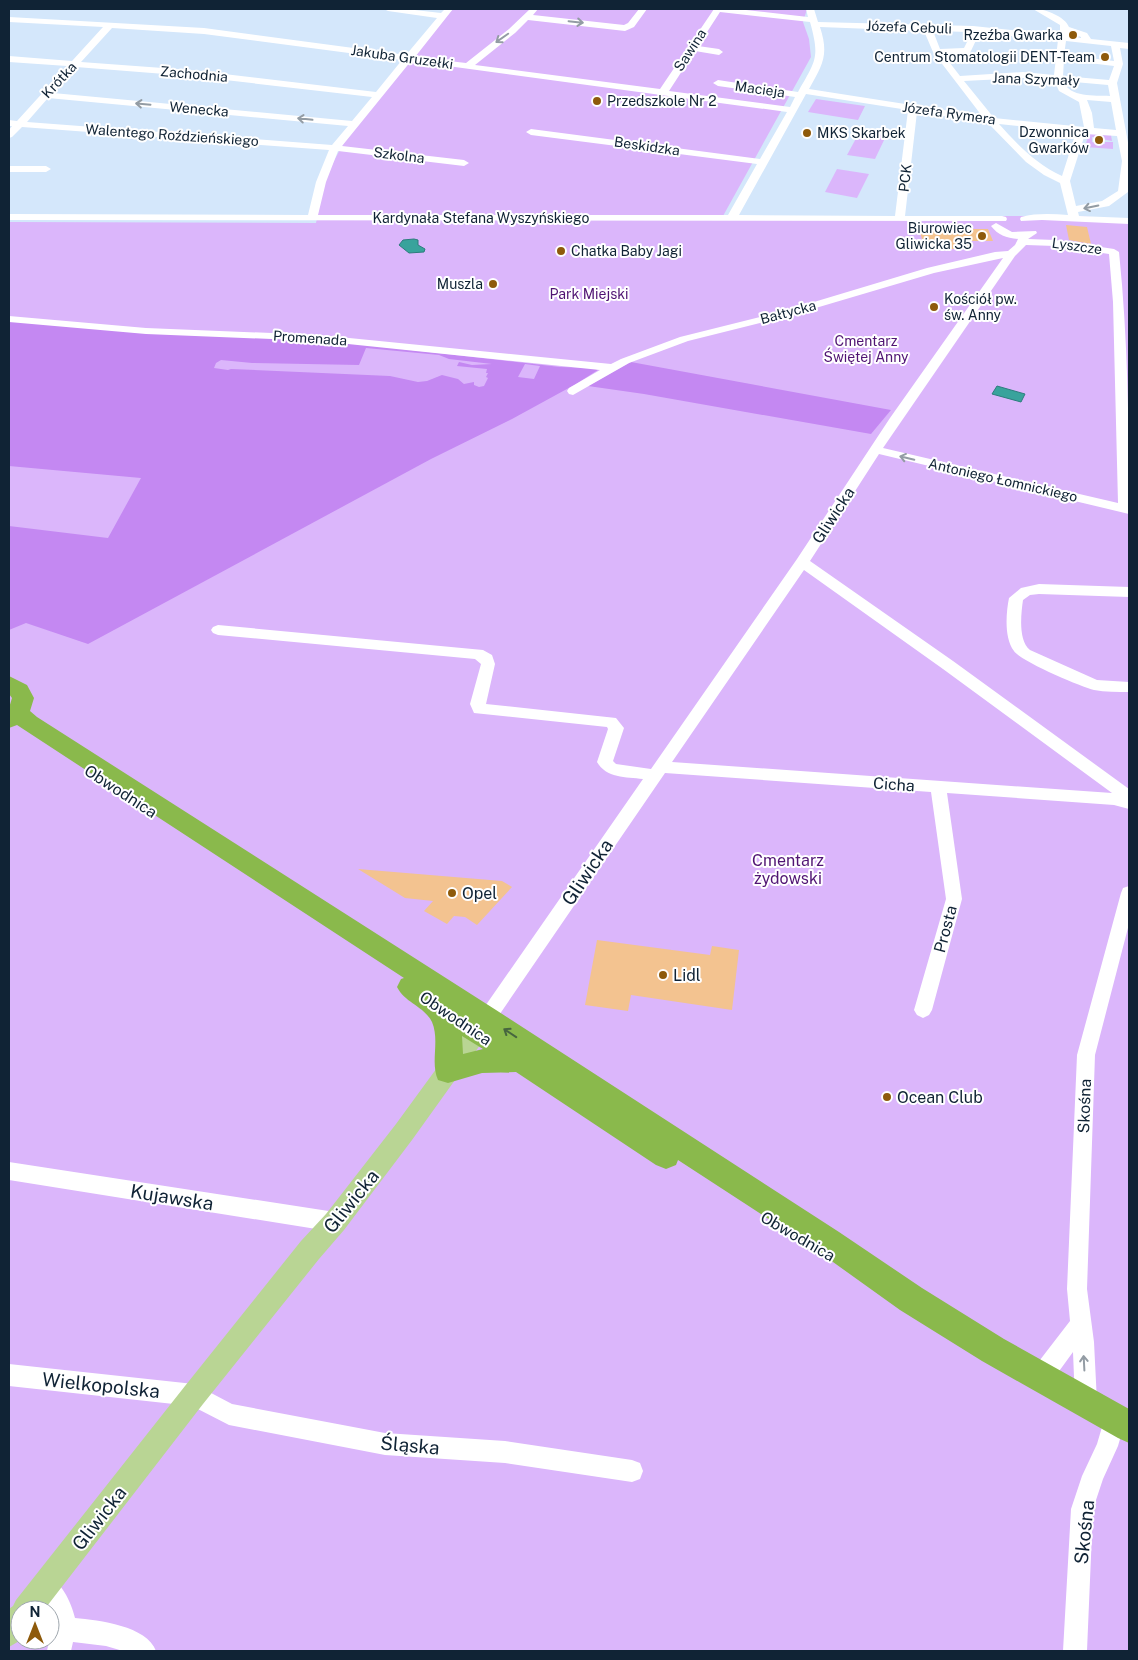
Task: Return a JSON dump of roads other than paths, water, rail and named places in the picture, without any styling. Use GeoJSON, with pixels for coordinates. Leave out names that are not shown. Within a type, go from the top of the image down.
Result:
{"type":"FeatureCollection","features":[{"type":"Feature","properties":{"kind":"highway"},"geometry":{"type":"LineString","coordinates":[[9,684],[19,690],[23,698],[12,720]]}},
{"type":"Feature","properties":{"kind":"highway","name":"Obwodnica"},"geometry":{"type":"LineString","coordinates":[[12,720],[221,857],[278,900],[435,1004],[481,1025],[518,1060],[724,1193],[911,1298]]}},
{"type":"Feature","properties":{"kind":"highway","name":"Obwodnica"},"geometry":{"type":"LineString","coordinates":[[12,720],[29,724],[481,1025],[706,1163],[993,1350],[1122,1422]]}},
{"type":"Feature","properties":{"kind":"highway"},"geometry":{"type":"LineString","coordinates":[[435,1004],[446,1022],[451,1043],[448,1071],[495,1058],[518,1060]]}},
{"type":"Feature","properties":{"kind":"main road","name":"Gliwicka"},"geometry":{"type":"LineString","coordinates":[[34,1600],[194,1395],[310,1250],[335,1222],[481,1025]]}},
{"type":"Feature","properties":{"kind":"street"},"geometry":{"type":"LineString","coordinates":[[388,9],[446,12]]}},
{"type":"Feature","properties":{"kind":"street"},"geometry":{"type":"LineString","coordinates":[[468,66],[528,17],[534,9]]}},
{"type":"Feature","properties":{"kind":"street"},"geometry":{"type":"LineString","coordinates":[[528,17],[625,28],[630,25],[643,9]]}},
{"type":"Feature","properties":{"kind":"street","name":"Józefa Cebuli"},"geometry":{"type":"LineString","coordinates":[[718,9],[813,22],[1064,33],[1088,41],[1129,46]]}},
{"type":"Feature","properties":{"kind":"street","name":"Sawina"},"geometry":{"type":"LineString","coordinates":[[663,92],[718,9]]}},
{"type":"Feature","properties":{"kind":"street"},"geometry":{"type":"LineString","coordinates":[[732,218],[816,71],[821,55],[821,46],[810,9]]}},
{"type":"Feature","properties":{"kind":"street"},"geometry":{"type":"LineString","coordinates":[[1037,9],[1064,24],[1058,84],[1062,89],[1083,100],[1088,113],[1089,128],[1081,132],[1065,181],[1073,214]]}},
{"type":"Feature","properties":{"kind":"street"},"geometry":{"type":"LineString","coordinates":[[312,218],[321,182],[335,148],[446,12]]}},
{"type":"Feature","properties":{"kind":"street"},"geometry":{"type":"LineString","coordinates":[[56,21],[64,13]]}},
{"type":"Feature","properties":{"kind":"street","name":"Jakuba Gruzełki"},"geometry":{"type":"LineString","coordinates":[[9,18],[204,31],[793,110]]}},
{"type":"Feature","properties":{"kind":"street","name":"Krótka"},"geometry":{"type":"LineString","coordinates":[[9,135],[14,123],[44,95],[110,25]]}},
{"type":"Feature","properties":{"kind":"street"},"geometry":{"type":"LineString","coordinates":[[928,28],[937,52],[991,120],[1024,155],[1052,176],[1065,181]]}},
{"type":"Feature","properties":{"kind":"street"},"geometry":{"type":"LineString","coordinates":[[937,52],[967,51],[974,36],[973,29]]}},
{"type":"Feature","properties":{"kind":"street"},"geometry":{"type":"LineString","coordinates":[[1011,254],[1012,240],[999,229],[999,222],[1010,217],[1030,223],[1057,218],[1110,203],[1123,192],[1128,160],[1112,83],[1119,64],[1115,44]]}},
{"type":"Feature","properties":{"kind":"street"},"geometry":{"type":"LineString","coordinates":[[692,48],[719,52]]}},
{"type":"Feature","properties":{"kind":"street"},"geometry":{"type":"LineString","coordinates":[[1061,57],[1119,64]]}},
{"type":"Feature","properties":{"kind":"street","name":"Zachodnia"},"geometry":{"type":"LineString","coordinates":[[9,59],[261,80],[378,95]]}},
{"type":"Feature","properties":{"kind":"street","name":"Jana Szymały"},"geometry":{"type":"LineString","coordinates":[[959,79],[1023,75],[1112,83]]}},
{"type":"Feature","properties":{"kind":"street","name":"Macieja"},"geometry":{"type":"LineString","coordinates":[[718,83],[803,93]]}},
{"type":"Feature","properties":{"kind":"street","name":"Józefa Rymera"},"geometry":{"type":"LineString","coordinates":[[803,93],[991,120],[1086,130],[1125,139]]}},
{"type":"Feature","properties":{"kind":"street","name":"Wenecka"},"geometry":{"type":"LineString","coordinates":[[44,95],[354,124]]}},
{"type":"Feature","properties":{"kind":"street"},"geometry":{"type":"LineString","coordinates":[[1076,97],[1115,102],[1129,106]]}},
{"type":"Feature","properties":{"kind":"street","name":"PCK"},"geometry":{"type":"LineString","coordinates":[[900,218],[913,108]]}},
{"type":"Feature","properties":{"kind":"street","name":"Walentego Roździeńskiego"},"geometry":{"type":"LineString","coordinates":[[14,123],[335,148]]}},
{"type":"Feature","properties":{"kind":"street","name":"Beskidzka"},"geometry":{"type":"LineString","coordinates":[[531,132],[763,162]]}},
{"type":"Feature","properties":{"kind":"street","name":"Szkolna"},"geometry":{"type":"LineString","coordinates":[[335,148],[464,163]]}},
{"type":"Feature","properties":{"kind":"street"},"geometry":{"type":"LineString","coordinates":[[9,168],[46,169]]}},
{"type":"Feature","properties":{"kind":"street"},"geometry":{"type":"LineString","coordinates":[[1110,203],[1124,221]]}},
{"type":"Feature","properties":{"kind":"street"},"geometry":{"type":"LineString","coordinates":[[1073,214],[1124,221]]}},
{"type":"Feature","properties":{"kind":"street","name":"Kardynała Stefana Wyszyńskiego"},"geometry":{"type":"LineString","coordinates":[[9,217],[900,218],[999,222]]}},
{"type":"Feature","properties":{"kind":"street","name":"Gliwicka"},"geometry":{"type":"LineString","coordinates":[[481,1025],[802,562],[876,450],[1011,254],[1023,239],[1033,232],[1030,223]]}},
{"type":"Feature","properties":{"kind":"street","name":"Lyszcze"},"geometry":{"type":"LineString","coordinates":[[1007,234],[1023,239],[1114,252],[1119,302],[1127,509]]}},
{"type":"Feature","properties":{"kind":"street","name":"Bałtycka"},"geometry":{"type":"LineString","coordinates":[[573,391],[611,368],[659,347],[684,339],[788,314],[920,273],[995,254],[1011,254]]}},
{"type":"Feature","properties":{"kind":"street","name":"Promenada"},"geometry":{"type":"LineString","coordinates":[[9,319],[146,331],[319,338],[611,368]]}},
{"type":"Feature","properties":{"kind":"street","name":"Antoniego Łomnickiego"},"geometry":{"type":"LineString","coordinates":[[876,450],[1127,509]]}},
{"type":"Feature","properties":{"kind":"street"},"geometry":{"type":"LineString","coordinates":[[802,562],[941,660],[1129,797]]}},
{"type":"Feature","properties":{"kind":"street"},"geometry":{"type":"LineString","coordinates":[[1129,592],[1061,588],[1033,590],[1016,598],[1014,614],[1018,646],[1027,656],[1095,685],[1129,687]]}},
{"type":"Feature","properties":{"kind":"street"},"geometry":{"type":"LineString","coordinates":[[218,630],[478,654],[487,659],[488,664],[478,704],[479,708],[612,722],[616,728],[605,762],[607,766],[612,769],[656,771]]}},
{"type":"Feature","properties":{"kind":"street","name":"Cicha"},"geometry":{"type":"LineString","coordinates":[[656,771],[938,787],[1114,799],[1129,803]]}},
{"type":"Feature","properties":{"kind":"street","name":"Prosta"},"geometry":{"type":"LineString","coordinates":[[924,1010],[954,899],[938,787]]}},
{"type":"Feature","properties":{"kind":"street","name":"Skośna"},"geometry":{"type":"LineString","coordinates":[[1086,1402],[1077,1289],[1086,1055],[1129,893]]}},
{"type":"Feature","properties":{"kind":"street","name":"Kujawska"},"geometry":{"type":"LineString","coordinates":[[9,1171],[335,1222]]}},
{"type":"Feature","properties":{"kind":"street"},"geometry":{"type":"LineString","coordinates":[[1041,1377],[1081,1324]]}},
{"type":"Feature","properties":{"kind":"street","name":"Wielkopolska"},"geometry":{"type":"LineString","coordinates":[[9,1375],[194,1395]]}},
{"type":"Feature","properties":{"kind":"street","name":"Śląska"},"geometry":{"type":"LineString","coordinates":[[194,1395],[229,1414],[386,1444],[505,1452],[632,1471]]}},
{"type":"Feature","properties":{"kind":"street","name":"Skośna"},"geometry":{"type":"LineString","coordinates":[[1075,1651],[1082,1509],[1093,1476],[1107,1446],[1122,1422]]}},
{"type":"Feature","properties":{"kind":"street"},"geometry":{"type":"LineString","coordinates":[[45,1586],[64,1612],[62,1640],[104,1634],[123,1640],[144,1651]]}},
{"type":"Feature","properties":{"kind":"place","name":"Rzeźba Gwarka"},"geometry":{"type":"Point","coordinates":[1073,35]}},
{"type":"Feature","properties":{"kind":"place","name":"Centrum Stomatologii DENT-Team"},"geometry":{"type":"Point","coordinates":[1105,57]}},
{"type":"Feature","properties":{"kind":"place","name":"Przedszkole Nr 2"},"geometry":{"type":"Point","coordinates":[597,101]}},
{"type":"Feature","properties":{"kind":"place","name":"MKS Skarbek"},"geometry":{"type":"Point","coordinates":[807,133]}},
{"type":"Feature","properties":{"kind":"place","name":"Dzwonnica Gwarków"},"geometry":{"type":"Point","coordinates":[1099,140]}},
{"type":"Feature","properties":{"kind":"place","name":"Biurowiec Gliwicka 35"},"geometry":{"type":"Point","coordinates":[982,236]}},
{"type":"Feature","properties":{"kind":"place","name":"Chatka Baby Jagi"},"geometry":{"type":"Point","coordinates":[561,251]}},
{"type":"Feature","properties":{"kind":"place","name":"Muszla"},"geometry":{"type":"Point","coordinates":[493,284]}},
{"type":"Feature","properties":{"kind":"place","name":"Kościół pw. św. Anny"},"geometry":{"type":"Point","coordinates":[934,307]}},
{"type":"Feature","properties":{"kind":"place","name":"Opel"},"geometry":{"type":"Point","coordinates":[452,893]}},
{"type":"Feature","properties":{"kind":"place","name":"Lidl"},"geometry":{"type":"Point","coordinates":[663,975]}},
{"type":"Feature","properties":{"kind":"place","name":"Ocean Club"},"geometry":{"type":"Point","coordinates":[887,1097]}},
{"type":"Feature","properties":{"kind":"park label","name":"Park Miejski"},"geometry":{"type":"Point","coordinates":[589,294]}},
{"type":"Feature","properties":{"kind":"park label","name":"Cmentarz Świętej Anny"},"geometry":{"type":"Point","coordinates":[866,350]}},
{"type":"Feature","properties":{"kind":"park label","name":"Cmentarz żydowski"},"geometry":{"type":"Point","coordinates":[788,869]}}]}
